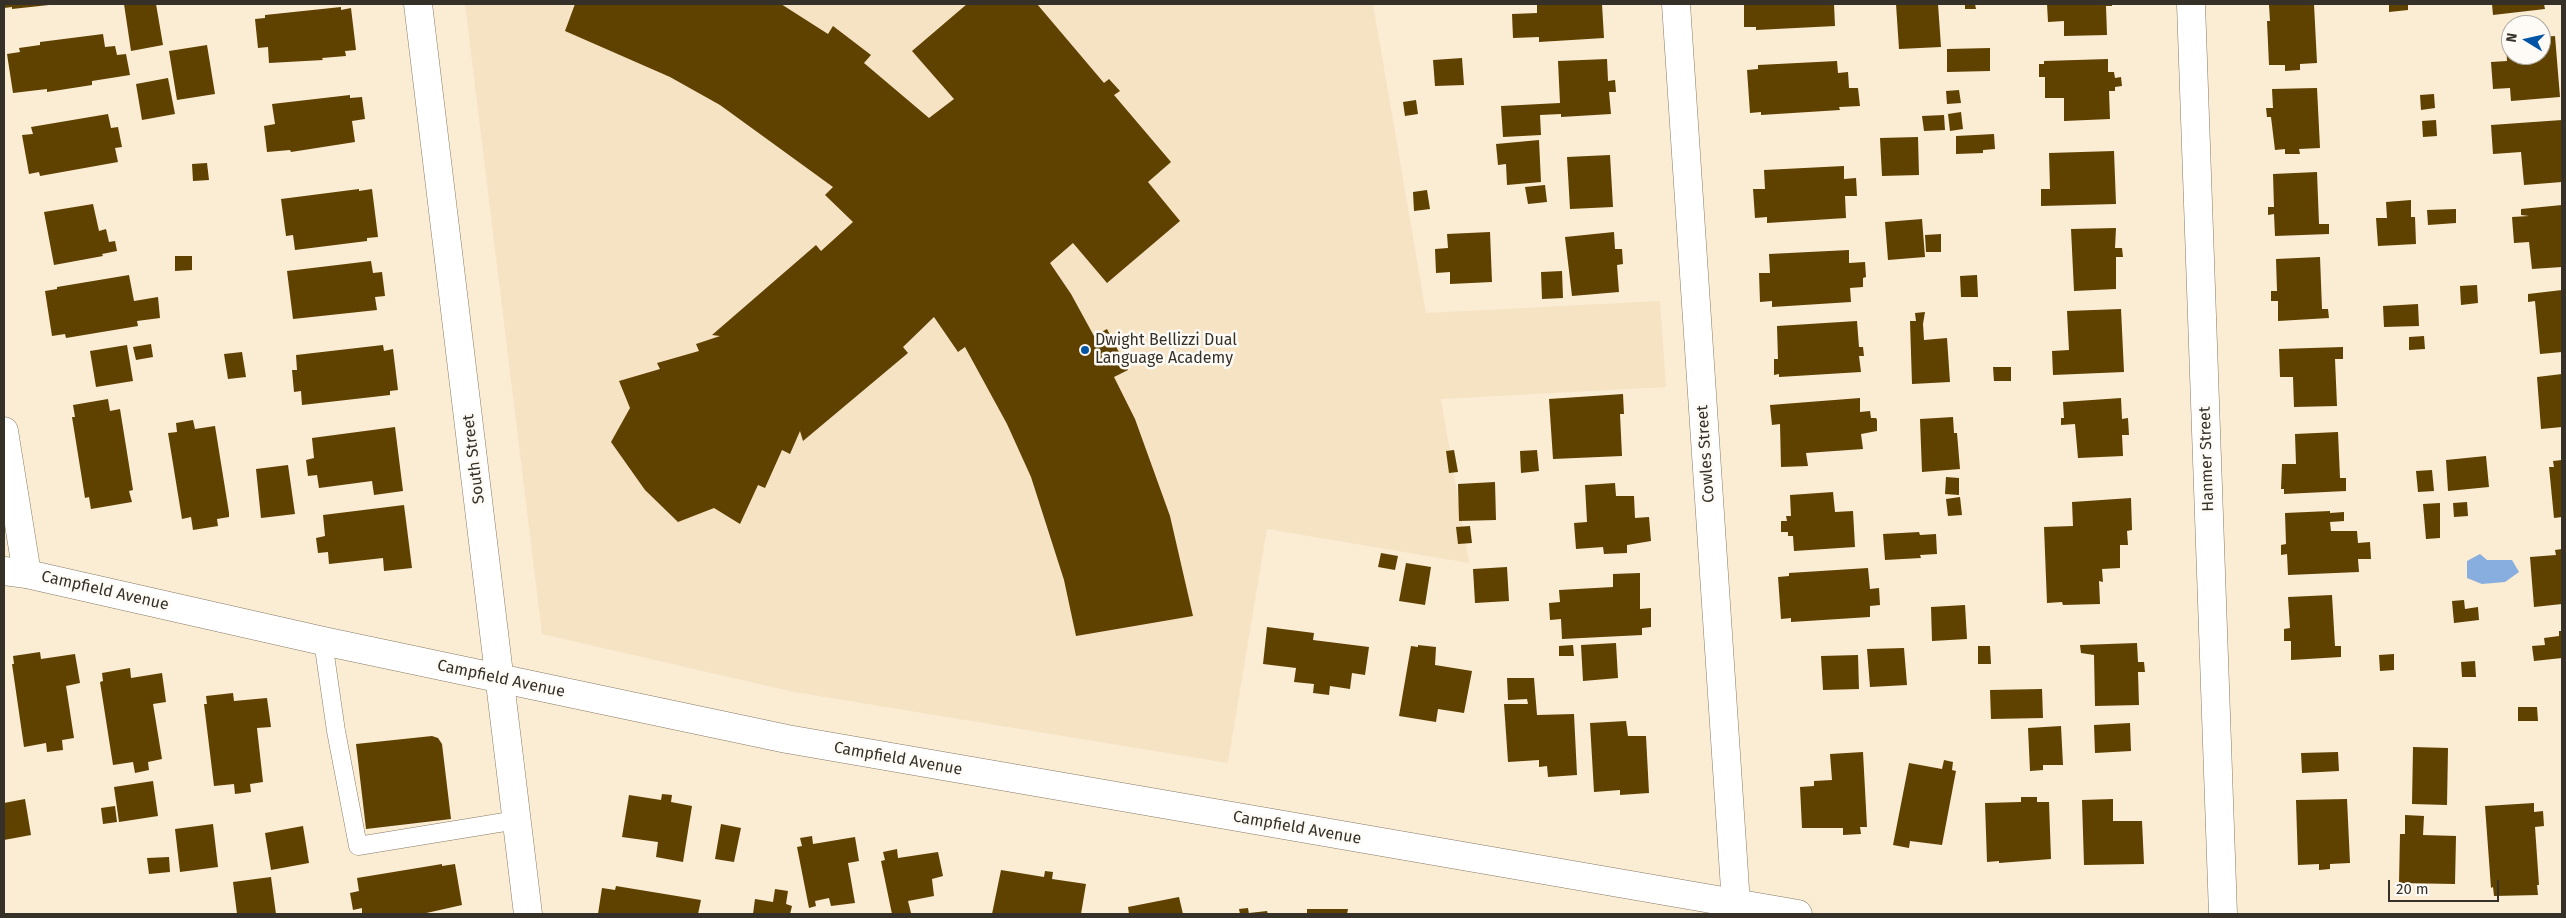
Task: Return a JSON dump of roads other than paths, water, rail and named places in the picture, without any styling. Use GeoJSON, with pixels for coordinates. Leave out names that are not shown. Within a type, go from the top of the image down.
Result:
{"type":"FeatureCollection","features":[{"type":"Feature","properties":{"kind":"street","name":"South Street"},"geometry":{"type":"LineString","coordinates":[[418,4],[528,914]]}},
{"type":"Feature","properties":{"kind":"street","name":"Cowles Street"},"geometry":{"type":"LineString","coordinates":[[1676,4],[1736,904]]}},
{"type":"Feature","properties":{"kind":"street","name":"Hanmer Street"},"geometry":{"type":"LineString","coordinates":[[2191,4],[2223,914]]}},
{"type":"Feature","properties":{"kind":"street"},"geometry":{"type":"LineString","coordinates":[[4,431],[16,572]]}},
{"type":"Feature","properties":{"kind":"street","name":"Campfield Avenue"},"geometry":{"type":"LineString","coordinates":[[16,572],[323,641],[787,740],[1798,914]]}},
{"type":"Feature","properties":{"kind":"lane"},"geometry":{"type":"LineString","coordinates":[[323,641],[336,731],[358,846],[518,820]]}},
{"type":"Feature","properties":{"kind":"water"},"geometry":{"type":"Polygon","coordinates":[[[2480,554],[2487,560],[2512,560],[2519,572],[2505,582],[2482,584],[2467,578],[2467,561],[2480,554]]]}},
{"type":"Feature","properties":{"kind":"place","name":"Dwight Bellizzi Dual Language Academy"},"geometry":{"type":"Point","coordinates":[1085,350]}}]}
